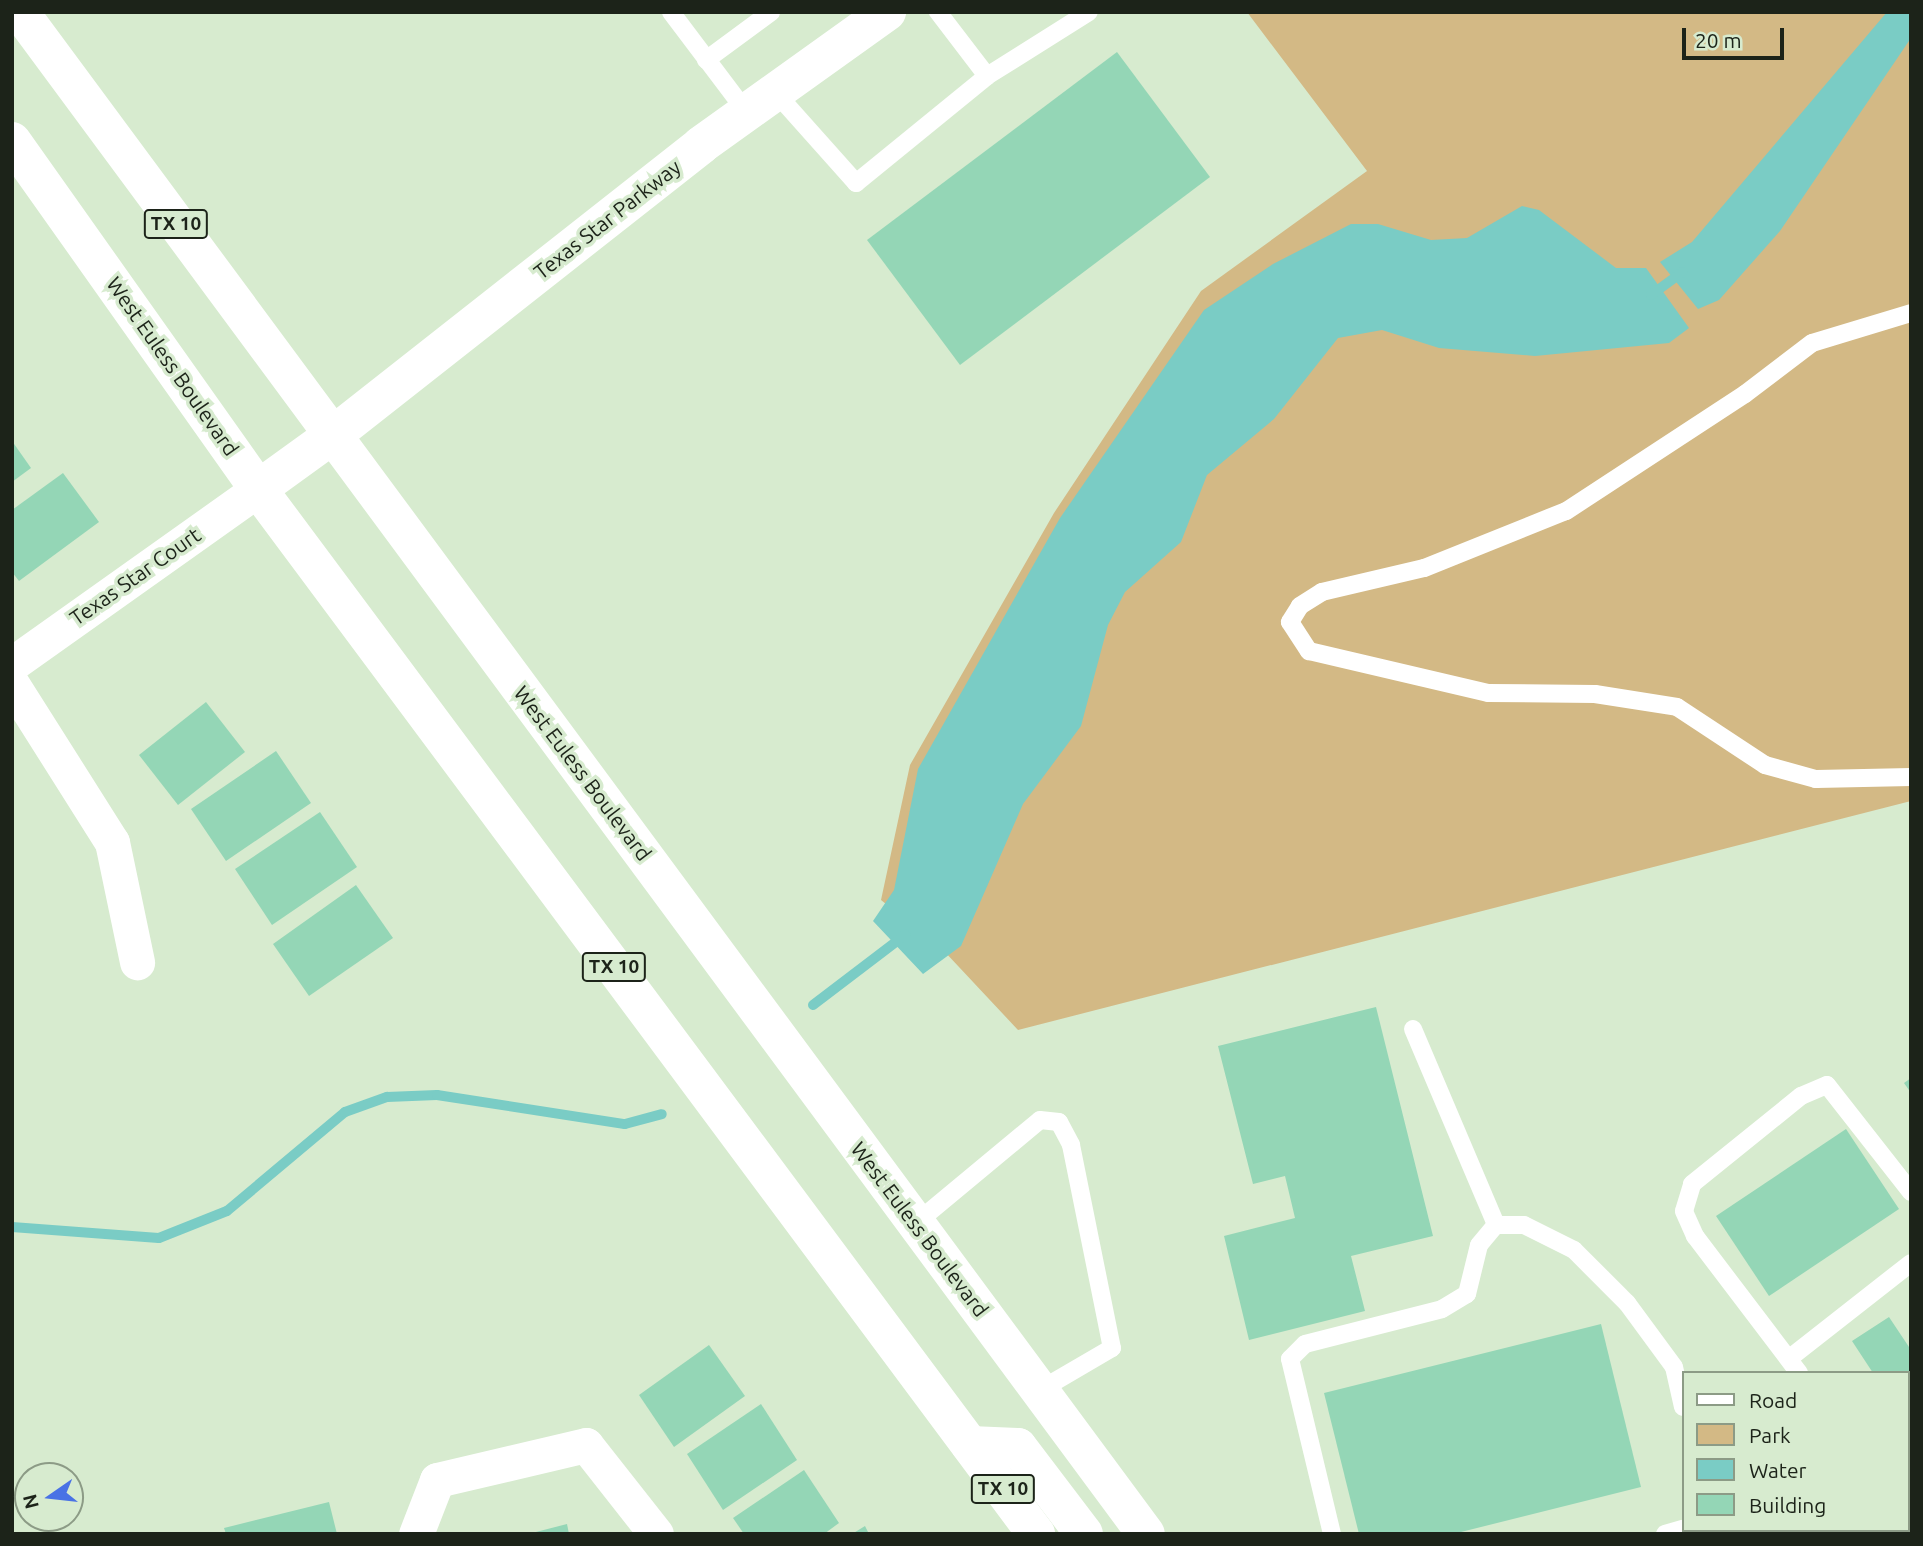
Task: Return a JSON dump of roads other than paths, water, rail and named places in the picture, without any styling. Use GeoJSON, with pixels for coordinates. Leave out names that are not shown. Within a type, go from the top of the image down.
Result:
{"type":"FeatureCollection","features":[{"type":"Feature","properties":{"kind":"main road","name":"West Euless Boulevard"},"geometry":{"type":"LineString","coordinates":[[20,12],[1146,1534]]}},
{"type":"Feature","properties":{"kind":"main road","name":"Texas Star Parkway"},"geometry":{"type":"LineString","coordinates":[[258,489],[333,435],[761,103],[887,12]]}},
{"type":"Feature","properties":{"kind":"main road","name":"West Euless Boulevard"},"geometry":{"type":"LineString","coordinates":[[12,141],[258,489],[1036,1534]]}},
{"type":"Feature","properties":{"kind":"main road"},"geometry":{"type":"LineString","coordinates":[[970,1445],[1018,1447],[1084,1534]]}},
{"type":"Feature","properties":{"kind":"street","name":"Texas Star Court"},"geometry":{"type":"LineString","coordinates":[[12,664],[258,489]]}},
{"type":"Feature","properties":{"kind":"street"},"geometry":{"type":"LineString","coordinates":[[12,684],[112,842],[137,962]]}},
{"type":"Feature","properties":{"kind":"street"},"geometry":{"type":"LineString","coordinates":[[416,1534],[437,1480],[586,1445],[656,1534]]}},
{"type":"Feature","properties":{"kind":"lane"},"geometry":{"type":"LineString","coordinates":[[671,12],[706,60],[856,183],[987,76],[1089,12]]}},
{"type":"Feature","properties":{"kind":"lane"},"geometry":{"type":"LineString","coordinates":[[706,60],[771,12]]}},
{"type":"Feature","properties":{"kind":"lane"},"geometry":{"type":"LineString","coordinates":[[938,12],[987,76]]}},
{"type":"Feature","properties":{"kind":"lane"},"geometry":{"type":"LineString","coordinates":[[1911,313],[1812,343],[1745,394],[1566,511],[1424,568],[1322,592],[1300,606],[1290,622],[1309,651],[1488,693],[1595,694],[1677,707],[1765,765],[1816,779],[1911,777]]}},
{"type":"Feature","properties":{"kind":"lane"},"geometry":{"type":"LineString","coordinates":[[1413,1029],[1496,1225]]}},
{"type":"Feature","properties":{"kind":"lane"},"geometry":{"type":"LineString","coordinates":[[1911,1192],[1828,1085],[1801,1096],[1692,1184],[1684,1210],[1695,1236],[1795,1365],[1911,1263]]}},
{"type":"Feature","properties":{"kind":"lane"},"geometry":{"type":"LineString","coordinates":[[916,1223],[1040,1120],[1059,1122],[1071,1145],[1112,1348],[1040,1390]]}},
{"type":"Feature","properties":{"kind":"lane"},"geometry":{"type":"LineString","coordinates":[[1332,1534],[1290,1359],[1305,1345],[1442,1309],[1467,1294],[1479,1245],[1496,1225],[1524,1225],[1574,1250],[1627,1303],[1674,1367],[1682,1403]]}},
{"type":"Feature","properties":{"kind":"lane"},"geometry":{"type":"LineString","coordinates":[[1665,1534],[1682,1529]]}},
{"type":"Feature","properties":{"kind":"water"},"geometry":{"type":"Polygon","coordinates":[[[1887,12],[1911,12],[1911,38],[1780,231],[1719,300],[1698,309],[1660,262],[1692,242],[1887,12]]]}},
{"type":"Feature","properties":{"kind":"water"},"geometry":{"type":"Polygon","coordinates":[[[1522,206],[1539,210],[1616,268],[1646,268],[1689,328],[1669,343],[1535,356],[1439,348],[1382,330],[1338,338],[1274,419],[1207,475],[1181,542],[1125,592],[1108,625],[1081,726],[1023,804],[961,946],[923,974],[873,921],[894,890],[918,769],[1060,518],[1204,310],[1273,264],[1351,224],[1378,224],[1431,240],[1467,238],[1522,206]]]}},
{"type":"Feature","properties":{"kind":"waterway"},"geometry":{"type":"LineString","coordinates":[[1651,295],[1683,272]]}},
{"type":"Feature","properties":{"kind":"waterway"},"geometry":{"type":"LineString","coordinates":[[813,1005],[905,935]]}},
{"type":"Feature","properties":{"kind":"waterway"},"geometry":{"type":"LineString","coordinates":[[12,1227],[159,1238],[227,1211],[345,1112],[387,1097],[437,1095],[625,1124],[662,1114]]}}]}
